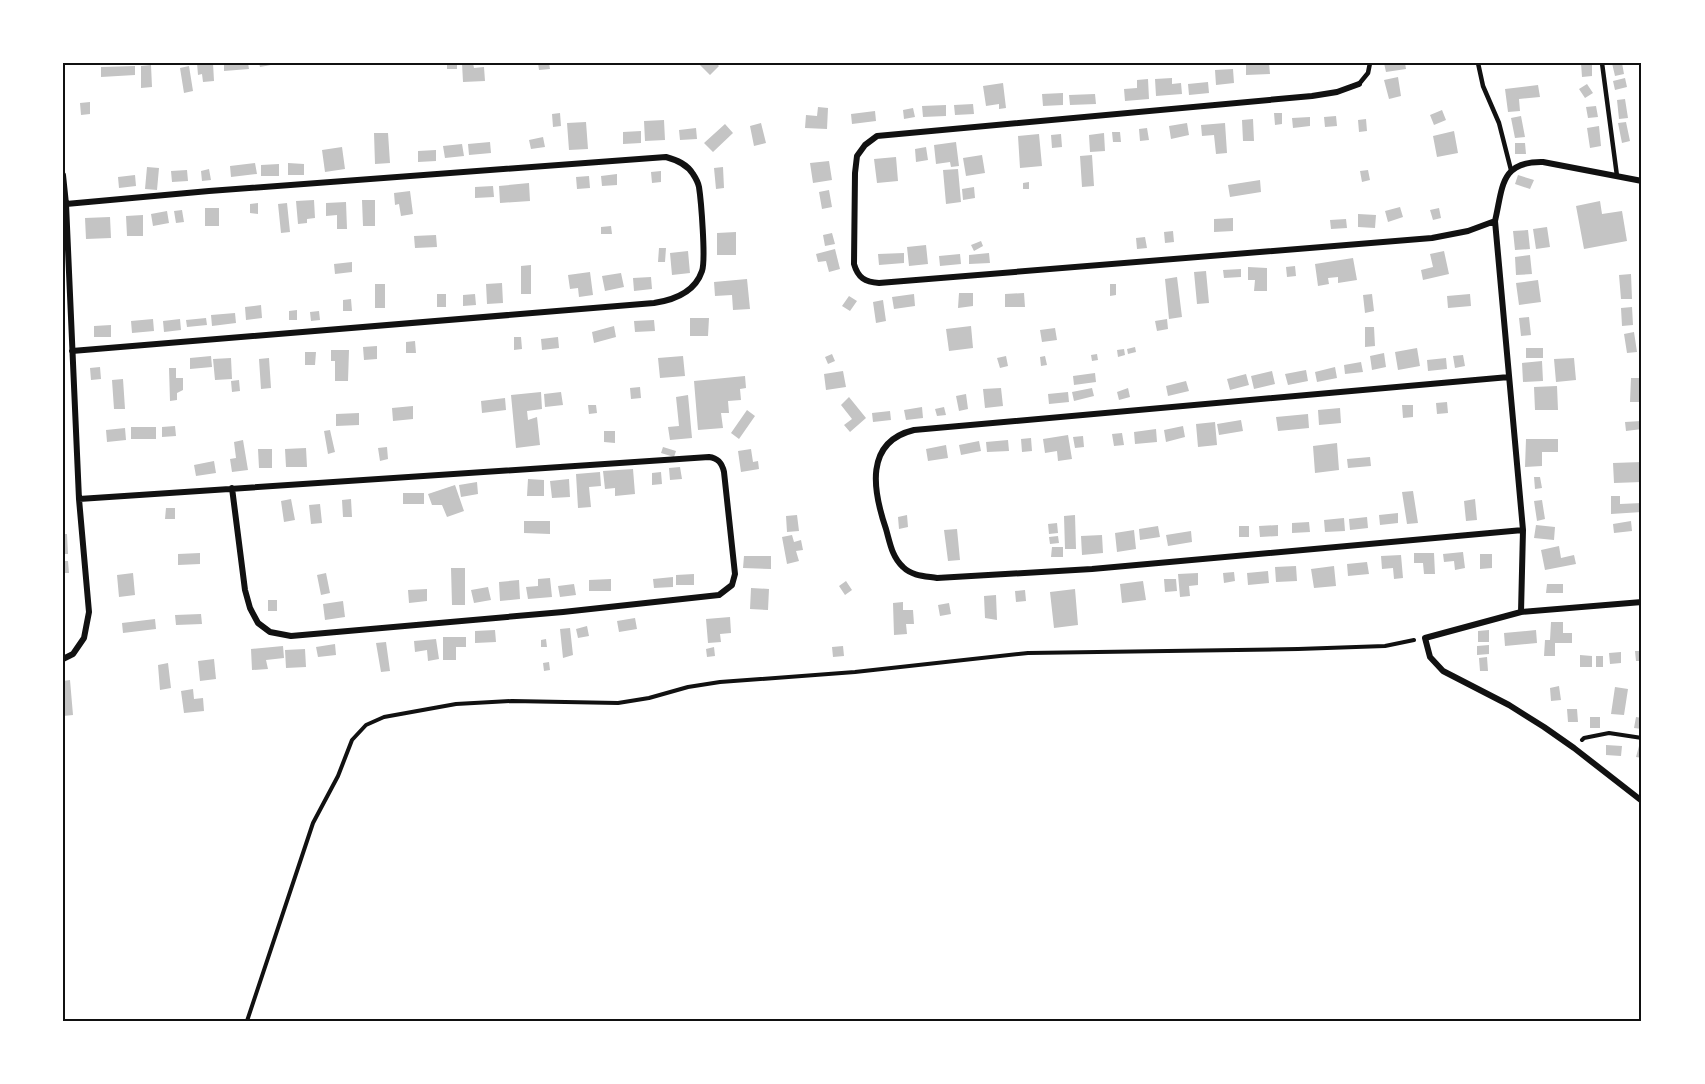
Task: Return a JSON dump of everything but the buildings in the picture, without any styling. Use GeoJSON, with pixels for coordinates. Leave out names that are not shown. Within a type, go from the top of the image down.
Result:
{"type":"FeatureCollection","features":[{"type":"Feature","properties":{"kind":"street"},"geometry":{"type":"LineString","coordinates":[[1359,84],[1337,92],[1312,96],[878,136],[865,145],[857,156],[854,264],[856,272],[861,279],[879,284],[1432,238],[1468,231],[1496,221]]}},
{"type":"Feature","properties":{"kind":"street"},"geometry":{"type":"LineString","coordinates":[[66,204],[666,157],[678,160],[693,174],[698,185],[702,228],[703,270],[686,293],[671,300],[72,351]]}},
{"type":"Feature","properties":{"kind":"street"},"geometry":{"type":"LineString","coordinates":[[1521,612],[1523,530],[1496,221],[1504,181],[1511,170],[1522,163],[1543,162],[1642,181]]}},
{"type":"Feature","properties":{"kind":"street"},"geometry":{"type":"LineString","coordinates":[[63,175],[79,499],[88,612],[84,638],[73,654],[63,659]]}},
{"type":"Feature","properties":{"kind":"street"},"geometry":{"type":"LineString","coordinates":[[1509,377],[914,430],[892,439],[883,449],[878,458],[875,484],[879,510],[894,556],[904,568],[917,576],[937,578],[1092,569],[1523,530]]}},
{"type":"Feature","properties":{"kind":"street"},"geometry":{"type":"LineString","coordinates":[[79,499],[232,488],[713,457],[722,464],[724,472],[735,574],[732,585],[719,595],[563,612],[291,636],[270,632],[258,623],[250,608],[245,590],[232,488]]}},
{"type":"Feature","properties":{"kind":"street"},"geometry":{"type":"LineString","coordinates":[[1642,602],[1521,612],[1425,638],[1430,657],[1443,671],[1509,705],[1574,748],[1642,801]]}},
{"type":"Feature","properties":{"kind":"lane"},"geometry":{"type":"LineString","coordinates":[[1359,84],[1368,72],[1370,63]]}},
{"type":"Feature","properties":{"kind":"lane"},"geometry":{"type":"LineString","coordinates":[[1478,63],[1484,86],[1499,123],[1511,170]]}},
{"type":"Feature","properties":{"kind":"lane"},"geometry":{"type":"LineString","coordinates":[[1602,63],[1617,176]]}},
{"type":"Feature","properties":{"kind":"path"},"geometry":{"type":"LineString","coordinates":[[248,1021],[313,824],[338,776],[352,740],[366,725],[384,717],[456,704],[501,701],[618,703],[720,682],[855,672],[1028,653],[1298,650],[1385,646],[1425,638]]}},
{"type":"Feature","properties":{"kind":"path"},"geometry":{"type":"LineString","coordinates":[[1574,748],[1584,738],[1609,734],[1642,738]]}}]}
